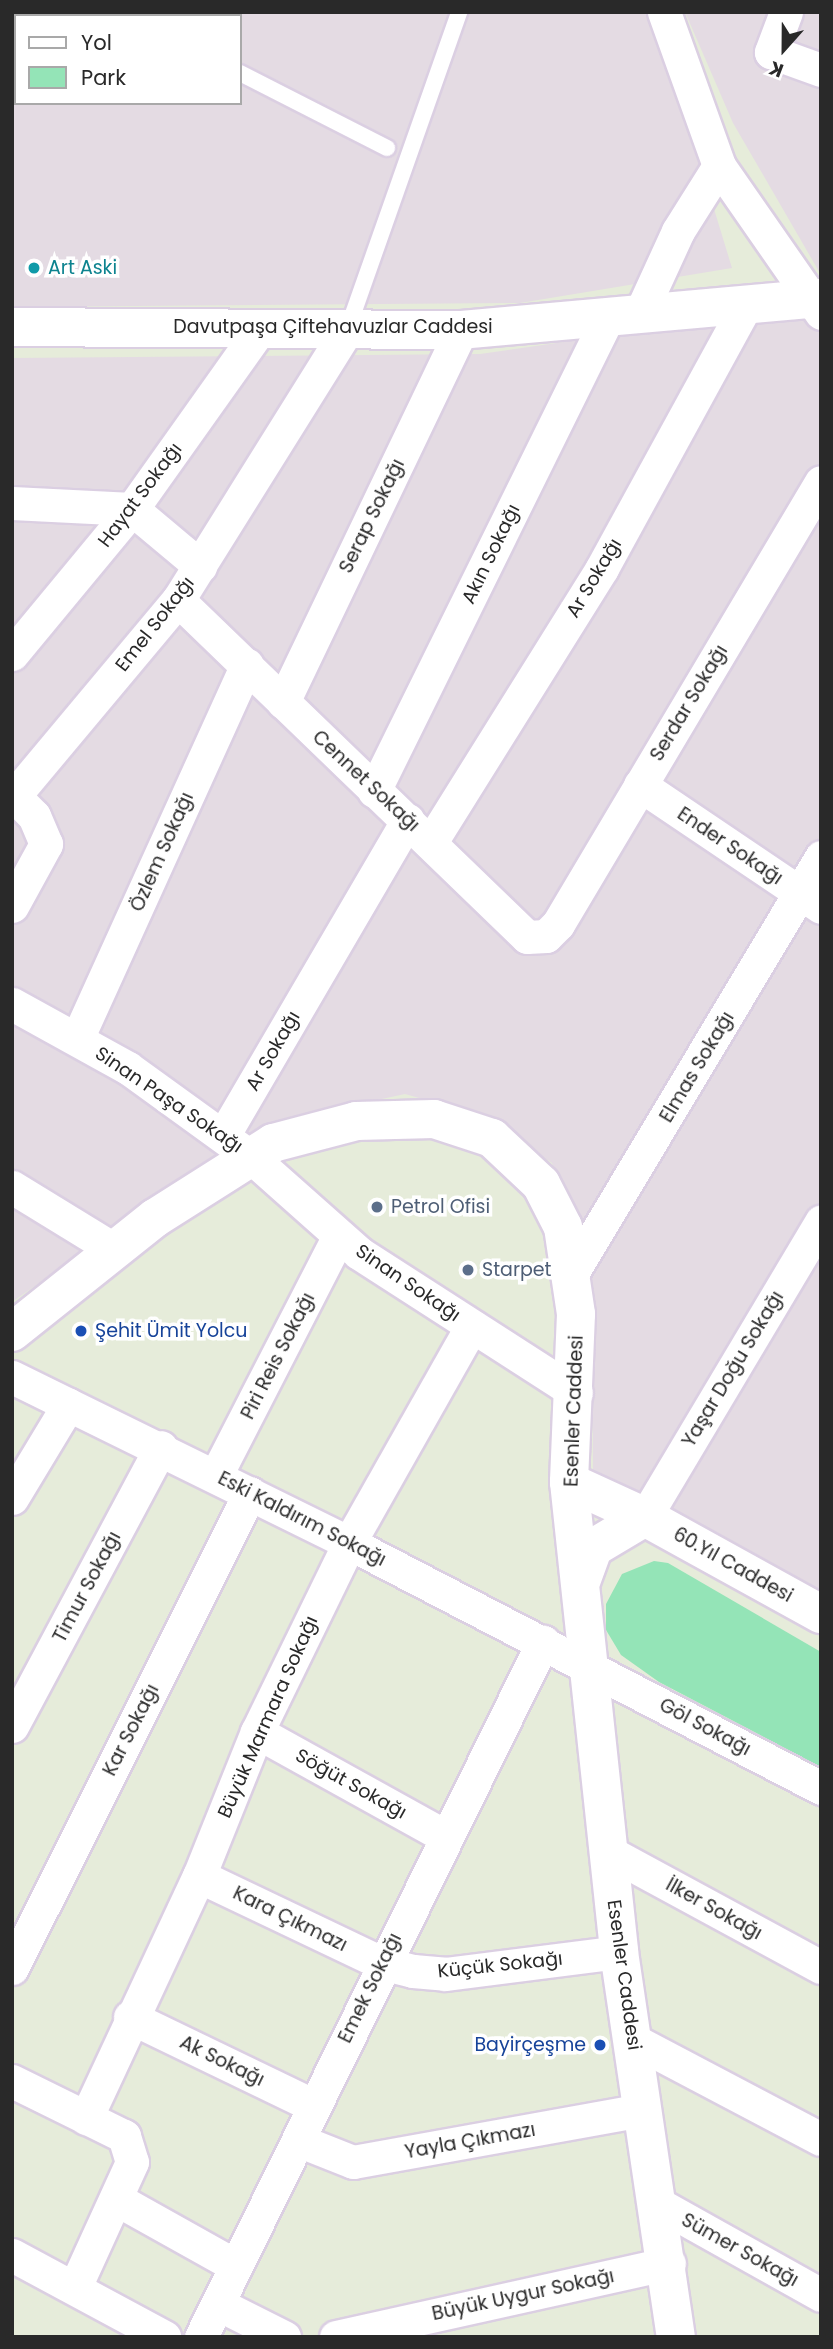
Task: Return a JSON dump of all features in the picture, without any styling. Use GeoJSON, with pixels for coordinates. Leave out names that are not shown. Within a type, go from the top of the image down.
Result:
{"type":"FeatureCollection","features":[{"type":"Feature","properties":{"kind":"main road","name":"Davutpaşa Çiftehavuzlar Caddesi"},"geometry":{"type":"LineString","coordinates":[[12,327],[461,330],[817,303]]}},
{"type":"Feature","properties":{"kind":"main road","name":"Esenler Caddesi"},"geometry":{"type":"LineString","coordinates":[[12,1332],[155,1218],[237,1147],[273,1143],[356,1121],[434,1119],[492,1138],[541,1184],[563,1227],[576,1314],[576,1393],[569,1482],[582,1579],[619,1952],[669,2263],[676,2337]]}},
{"type":"Feature","properties":{"kind":"main road","name":"60.Yıl Caddesi"},"geometry":{"type":"LineString","coordinates":[[569,1482],[645,1517],[821,1614]]}},
{"type":"Feature","properties":{"kind":"main road"},"geometry":{"type":"LineString","coordinates":[[582,1579],[593,1549],[645,1517]]}},
{"type":"Feature","properties":{"kind":"street"},"geometry":{"type":"LineString","coordinates":[[664,12],[719,166],[817,303]]}},
{"type":"Feature","properties":{"kind":"street"},"geometry":{"type":"LineString","coordinates":[[786,12],[771,52],[821,70]]}},
{"type":"Feature","properties":{"kind":"street","name":"Akın Sokağı"},"geometry":{"type":"LineString","coordinates":[[374,791],[624,316],[719,166]]}},
{"type":"Feature","properties":{"kind":"street","name":"Ar Sokağı"},"geometry":{"type":"LineString","coordinates":[[237,1147],[420,831],[602,568],[746,307]]}},
{"type":"Feature","properties":{"kind":"street","name":"Hayat Sokağı"},"geometry":{"type":"LineString","coordinates":[[12,654],[132,509],[259,330]]}},
{"type":"Feature","properties":{"kind":"street","name":"Emel Sokağı"},"geometry":{"type":"LineString","coordinates":[[12,905],[46,844],[34,816],[14,796],[178,600],[347,330]]}},
{"type":"Feature","properties":{"kind":"street","name":"Serap Sokağı"},"geometry":{"type":"LineString","coordinates":[[283,702],[461,330]]}},
{"type":"Feature","properties":{"kind":"street","name":"Serdar Sokağı"},"geometry":{"type":"LineString","coordinates":[[558,924],[821,482]]}},
{"type":"Feature","properties":{"kind":"street"},"geometry":{"type":"LineString","coordinates":[[12,503],[132,509],[200,566]]}},
{"type":"Feature","properties":{"kind":"street","name":"Cennet Sokağı"},"geometry":{"type":"LineString","coordinates":[[178,600],[527,937],[546,936],[558,924]]}},
{"type":"Feature","properties":{"kind":"street","name":"Özlem Sokağı"},"geometry":{"type":"LineString","coordinates":[[77,1039],[247,664]]}},
{"type":"Feature","properties":{"kind":"street","name":"Ender Sokağı"},"geometry":{"type":"LineString","coordinates":[[640,786],[811,900]]}},
{"type":"Feature","properties":{"kind":"street","name":"Elmas Sokağı"},"geometry":{"type":"LineString","coordinates":[[570,1275],[811,900],[821,857]]}},
{"type":"Feature","properties":{"kind":"street","name":"Sinan Paşa Sokağı"},"geometry":{"type":"LineString","coordinates":[[12,1003],[128,1068],[237,1147]]}},
{"type":"Feature","properties":{"kind":"street","name":"Sinan Sokağı"},"geometry":{"type":"LineString","coordinates":[[237,1147],[339,1236],[576,1393]]}},
{"type":"Feature","properties":{"kind":"street"},"geometry":{"type":"LineString","coordinates":[[12,1187],[115,1250]]}},
{"type":"Feature","properties":{"kind":"street","name":"Yaşar Doğu Sokağı"},"geometry":{"type":"LineString","coordinates":[[645,1517],[818,1231]]}},
{"type":"Feature","properties":{"kind":"street","name":"Piri Reis Sokağı"},"geometry":{"type":"LineString","coordinates":[[216,1475],[339,1236]]}},
{"type":"Feature","properties":{"kind":"street","name":"Büyük Marmara Sokağı"},"geometry":{"type":"LineString","coordinates":[[86,2118],[130,2017],[199,1876],[257,1732],[349,1543],[472,1326]]}},
{"type":"Feature","properties":{"kind":"street","name":"Eski Kaldırım Sokağı"},"geometry":{"type":"LineString","coordinates":[[12,1377],[161,1447],[590,1665]]}},
{"type":"Feature","properties":{"kind":"street"},"geometry":{"type":"LineString","coordinates":[[12,1498],[68,1405]]}},
{"type":"Feature","properties":{"kind":"street","name":"Timur Sokağı"},"geometry":{"type":"LineString","coordinates":[[12,1727],[161,1447]]}},
{"type":"Feature","properties":{"kind":"street","name":"Kar Sokağı"},"geometry":{"type":"LineString","coordinates":[[12,1968],[250,1493]]}},
{"type":"Feature","properties":{"kind":"street","name":"Emek Sokağı"},"geometry":{"type":"LineString","coordinates":[[201,2337],[300,2141],[382,1963],[543,1642]]}},
{"type":"Feature","properties":{"kind":"street","name":"Göl Sokağı"},"geometry":{"type":"LineString","coordinates":[[590,1665],[821,1788]]}},
{"type":"Feature","properties":{"kind":"street","name":"Söğüt Sokağı"},"geometry":{"type":"LineString","coordinates":[[257,1732],[445,1836]]}},
{"type":"Feature","properties":{"kind":"street","name":"İlker Sokağı"},"geometry":{"type":"LineString","coordinates":[[607,1851],[821,1967]]}},
{"type":"Feature","properties":{"kind":"street","name":"Kara Çıkmazı"},"geometry":{"type":"LineString","coordinates":[[199,1876],[382,1963]]}},
{"type":"Feature","properties":{"kind":"street","name":"Küçük Sokağı"},"geometry":{"type":"LineString","coordinates":[[382,1963],[445,1974],[619,1952]]}},
{"type":"Feature","properties":{"kind":"street","name":"Ak Sokağı"},"geometry":{"type":"LineString","coordinates":[[130,2017],[314,2106]]}},
{"type":"Feature","properties":{"kind":"street"},"geometry":{"type":"LineString","coordinates":[[633,2040],[821,2139]]}},
{"type":"Feature","properties":{"kind":"street"},"geometry":{"type":"LineString","coordinates":[[12,2081],[124,2136],[132,2162],[118,2200],[75,2287]]}},
{"type":"Feature","properties":{"kind":"street","name":"Yayla Çıkmazı"},"geometry":{"type":"LineString","coordinates":[[300,2141],[353,2162],[643,2110]]}},
{"type":"Feature","properties":{"kind":"street"},"geometry":{"type":"LineString","coordinates":[[118,2200],[236,2266]]}},
{"type":"Feature","properties":{"kind":"street","name":"Sümer Sokağı"},"geometry":{"type":"LineString","coordinates":[[660,2205],[821,2295]]}},
{"type":"Feature","properties":{"kind":"street"},"geometry":{"type":"LineString","coordinates":[[12,2255],[164,2337]]}},
{"type":"Feature","properties":{"kind":"street","name":"Büyük Uygur Sokağı"},"geometry":{"type":"LineString","coordinates":[[337,2337],[669,2263]]}},
{"type":"Feature","properties":{"kind":"street"},"geometry":{"type":"LineString","coordinates":[[218,2304],[284,2337]]}},
{"type":"Feature","properties":{"kind":"lane"},"geometry":{"type":"LineString","coordinates":[[347,330],[459,12]]}},
{"type":"Feature","properties":{"kind":"lane"},"geometry":{"type":"LineString","coordinates":[[242,74],[387,148]]}},
{"type":"Feature","properties":{"kind":"shaded area"},"geometry":{"type":"Polygon","coordinates":[[[14,12],[654,12],[732,268],[520,303],[12,307],[14,12]]]}},
{"type":"Feature","properties":{"kind":"shaded area"},"geometry":{"type":"Polygon","coordinates":[[[685,12],[821,12],[821,275],[733,123],[685,12]]]}},
{"type":"Feature","properties":{"kind":"shaded area"},"geometry":{"type":"Polygon","coordinates":[[[799,308],[821,309],[821,1603],[593,1474],[592,1282],[552,1163],[486,1117],[405,1094],[265,1124],[12,1302],[12,358],[480,354],[799,308]]]}},
{"type":"Feature","properties":{"kind":"green space"},"geometry":{"type":"Polygon","coordinates":[[[654,1561],[668,1563],[821,1652],[821,1767],[659,1682],[621,1655],[606,1630],[606,1604],[622,1574],[654,1561]]]}},
{"type":"Feature","properties":{"kind":"place","name":"Art Aski"},"geometry":{"type":"Point","coordinates":[34,268]}},
{"type":"Feature","properties":{"kind":"place","name":"Petrol Ofisi"},"geometry":{"type":"Point","coordinates":[377,1207]}},
{"type":"Feature","properties":{"kind":"place","name":"Starpet"},"geometry":{"type":"Point","coordinates":[468,1270]}},
{"type":"Feature","properties":{"kind":"place","name":"Şehit Ümit Yolcu"},"geometry":{"type":"Point","coordinates":[81,1331]}},
{"type":"Feature","properties":{"kind":"place","name":"Bayirçeşme"},"geometry":{"type":"Point","coordinates":[600,2045]}}]}
